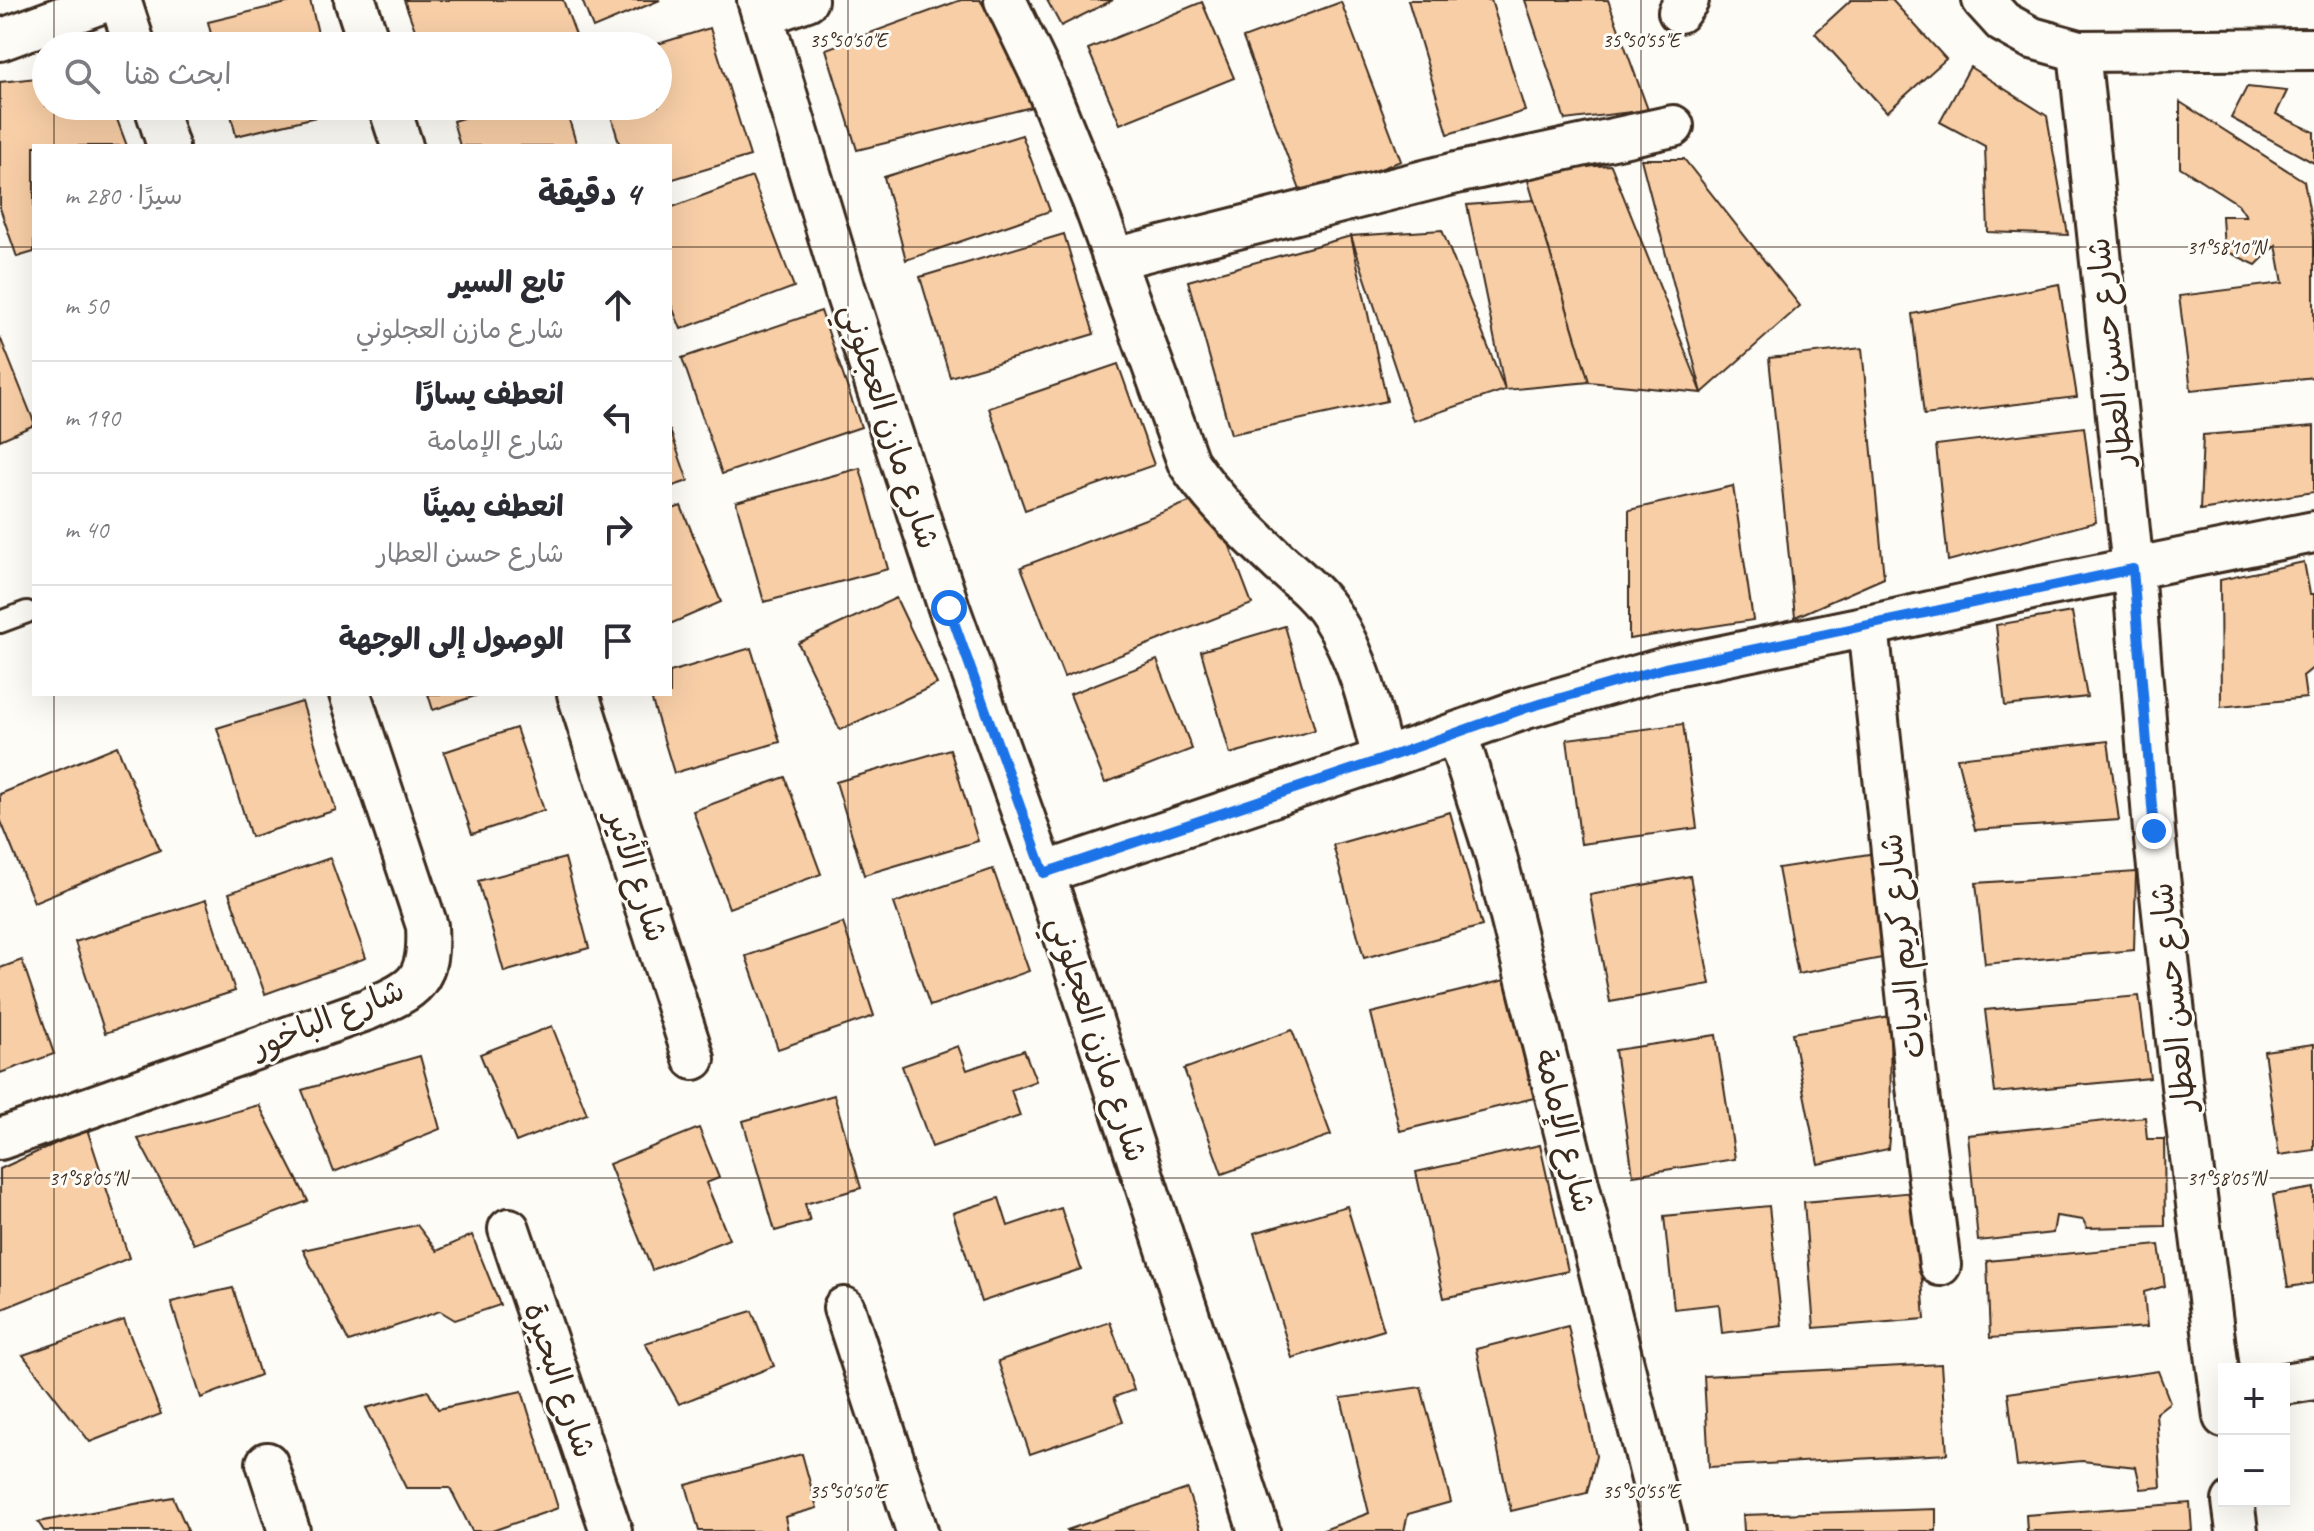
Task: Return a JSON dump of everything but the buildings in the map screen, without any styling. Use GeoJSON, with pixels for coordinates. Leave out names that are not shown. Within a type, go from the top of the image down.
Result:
{"type":"FeatureCollection","features":[{"type":"Feature","properties":{"kind":"street"},"geometry":{"type":"LineString","coordinates":[[0,40],[109,0]]}},
{"type":"Feature","properties":{"kind":"street"},"geometry":{"type":"LineString","coordinates":[[120,0],[130,32]]}},
{"type":"Feature","properties":{"kind":"street"},"geometry":{"type":"LineString","coordinates":[[355,0],[365,32]]}},
{"type":"Feature","properties":{"kind":"street"},"geometry":{"type":"LineString","coordinates":[[761,8],[807,0]]}},
{"type":"Feature","properties":{"kind":"street"},"geometry":{"type":"LineString","coordinates":[[1005,0],[1045,83],[1114,259],[1188,462],[1242,527],[1319,599],[1331,615],[1368,694],[1383,759]]}},
{"type":"Feature","properties":{"kind":"street"},"geometry":{"type":"LineString","coordinates":[[1983,0],[2003,22],[2032,38],[2079,51],[2314,49]]}},
{"type":"Feature","properties":{"kind":"street","name":"شارع مازن العجلوني"},"geometry":{"type":"LineString","coordinates":[[761,8],[846,293],[949,608],[1044,873],[1259,1531]]}},
{"type":"Feature","properties":{"kind":"street","name":"شارع حسن العطار"},"geometry":{"type":"LineString","coordinates":[[2079,51],[2133,569],[2154,831],[2182,1086],[2218,1363]]}},
{"type":"Feature","properties":{"kind":"street"},"geometry":{"type":"LineString","coordinates":[[160,120],[167,144]]}},
{"type":"Feature","properties":{"kind":"street"},"geometry":{"type":"LineString","coordinates":[[394,120],[401,144]]}},
{"type":"Feature","properties":{"kind":"street"},"geometry":{"type":"LineString","coordinates":[[1114,259],[1456,173],[1673,126]]}},
{"type":"Feature","properties":{"kind":"street"},"geometry":{"type":"LineString","coordinates":[[1044,873],[1526,708],[1665,668],[2314,532]]}},
{"type":"Feature","properties":{"kind":"street","name":"شارع كريم الديات"},"geometry":{"type":"LineString","coordinates":[[1868,626],[1917,1087],[1940,1265]]}},
{"type":"Feature","properties":{"kind":"street","name":"شارع الباخور"},"geometry":{"type":"LineString","coordinates":[[0,1139],[366,1010],[405,993],[418,980],[425,966],[427,926],[351,696]]}},
{"type":"Feature","properties":{"kind":"street","name":"شارع الأثير"},"geometry":{"type":"LineString","coordinates":[[579,696],[694,1059]]}},
{"type":"Feature","properties":{"kind":"street","name":"شارع الإمامة"},"geometry":{"type":"LineString","coordinates":[[1457,734],[1495,853],[1665,1531]]}},
{"type":"Feature","properties":{"kind":"street","name":"شارع البحيرة"},"geometry":{"type":"LineString","coordinates":[[509,1229],[611,1531]]}},
{"type":"Feature","properties":{"kind":"street"},"geometry":{"type":"LineString","coordinates":[[844,1308],[917,1531]]}},
{"type":"Feature","properties":{"kind":"street"},"geometry":{"type":"LineString","coordinates":[[2290,1383],[2314,1379]]}},
{"type":"Feature","properties":{"kind":"street"},"geometry":{"type":"LineString","coordinates":[[267,1463],[289,1531]]}},
{"type":"Feature","properties":{"kind":"street"},"geometry":{"type":"LineString","coordinates":[[2234,1507],[2237,1531]]}},
{"type":"Feature","properties":{"kind":"lane"},"geometry":{"type":"LineString","coordinates":[[0,622],[27,612]]}},
{"type":"Feature","properties":{"kind":"route"},"geometry":{"type":"LineString","coordinates":[[949,608],[1044,873],[1526,708],[1665,668],[2133,569],[2154,831]]}}]}
